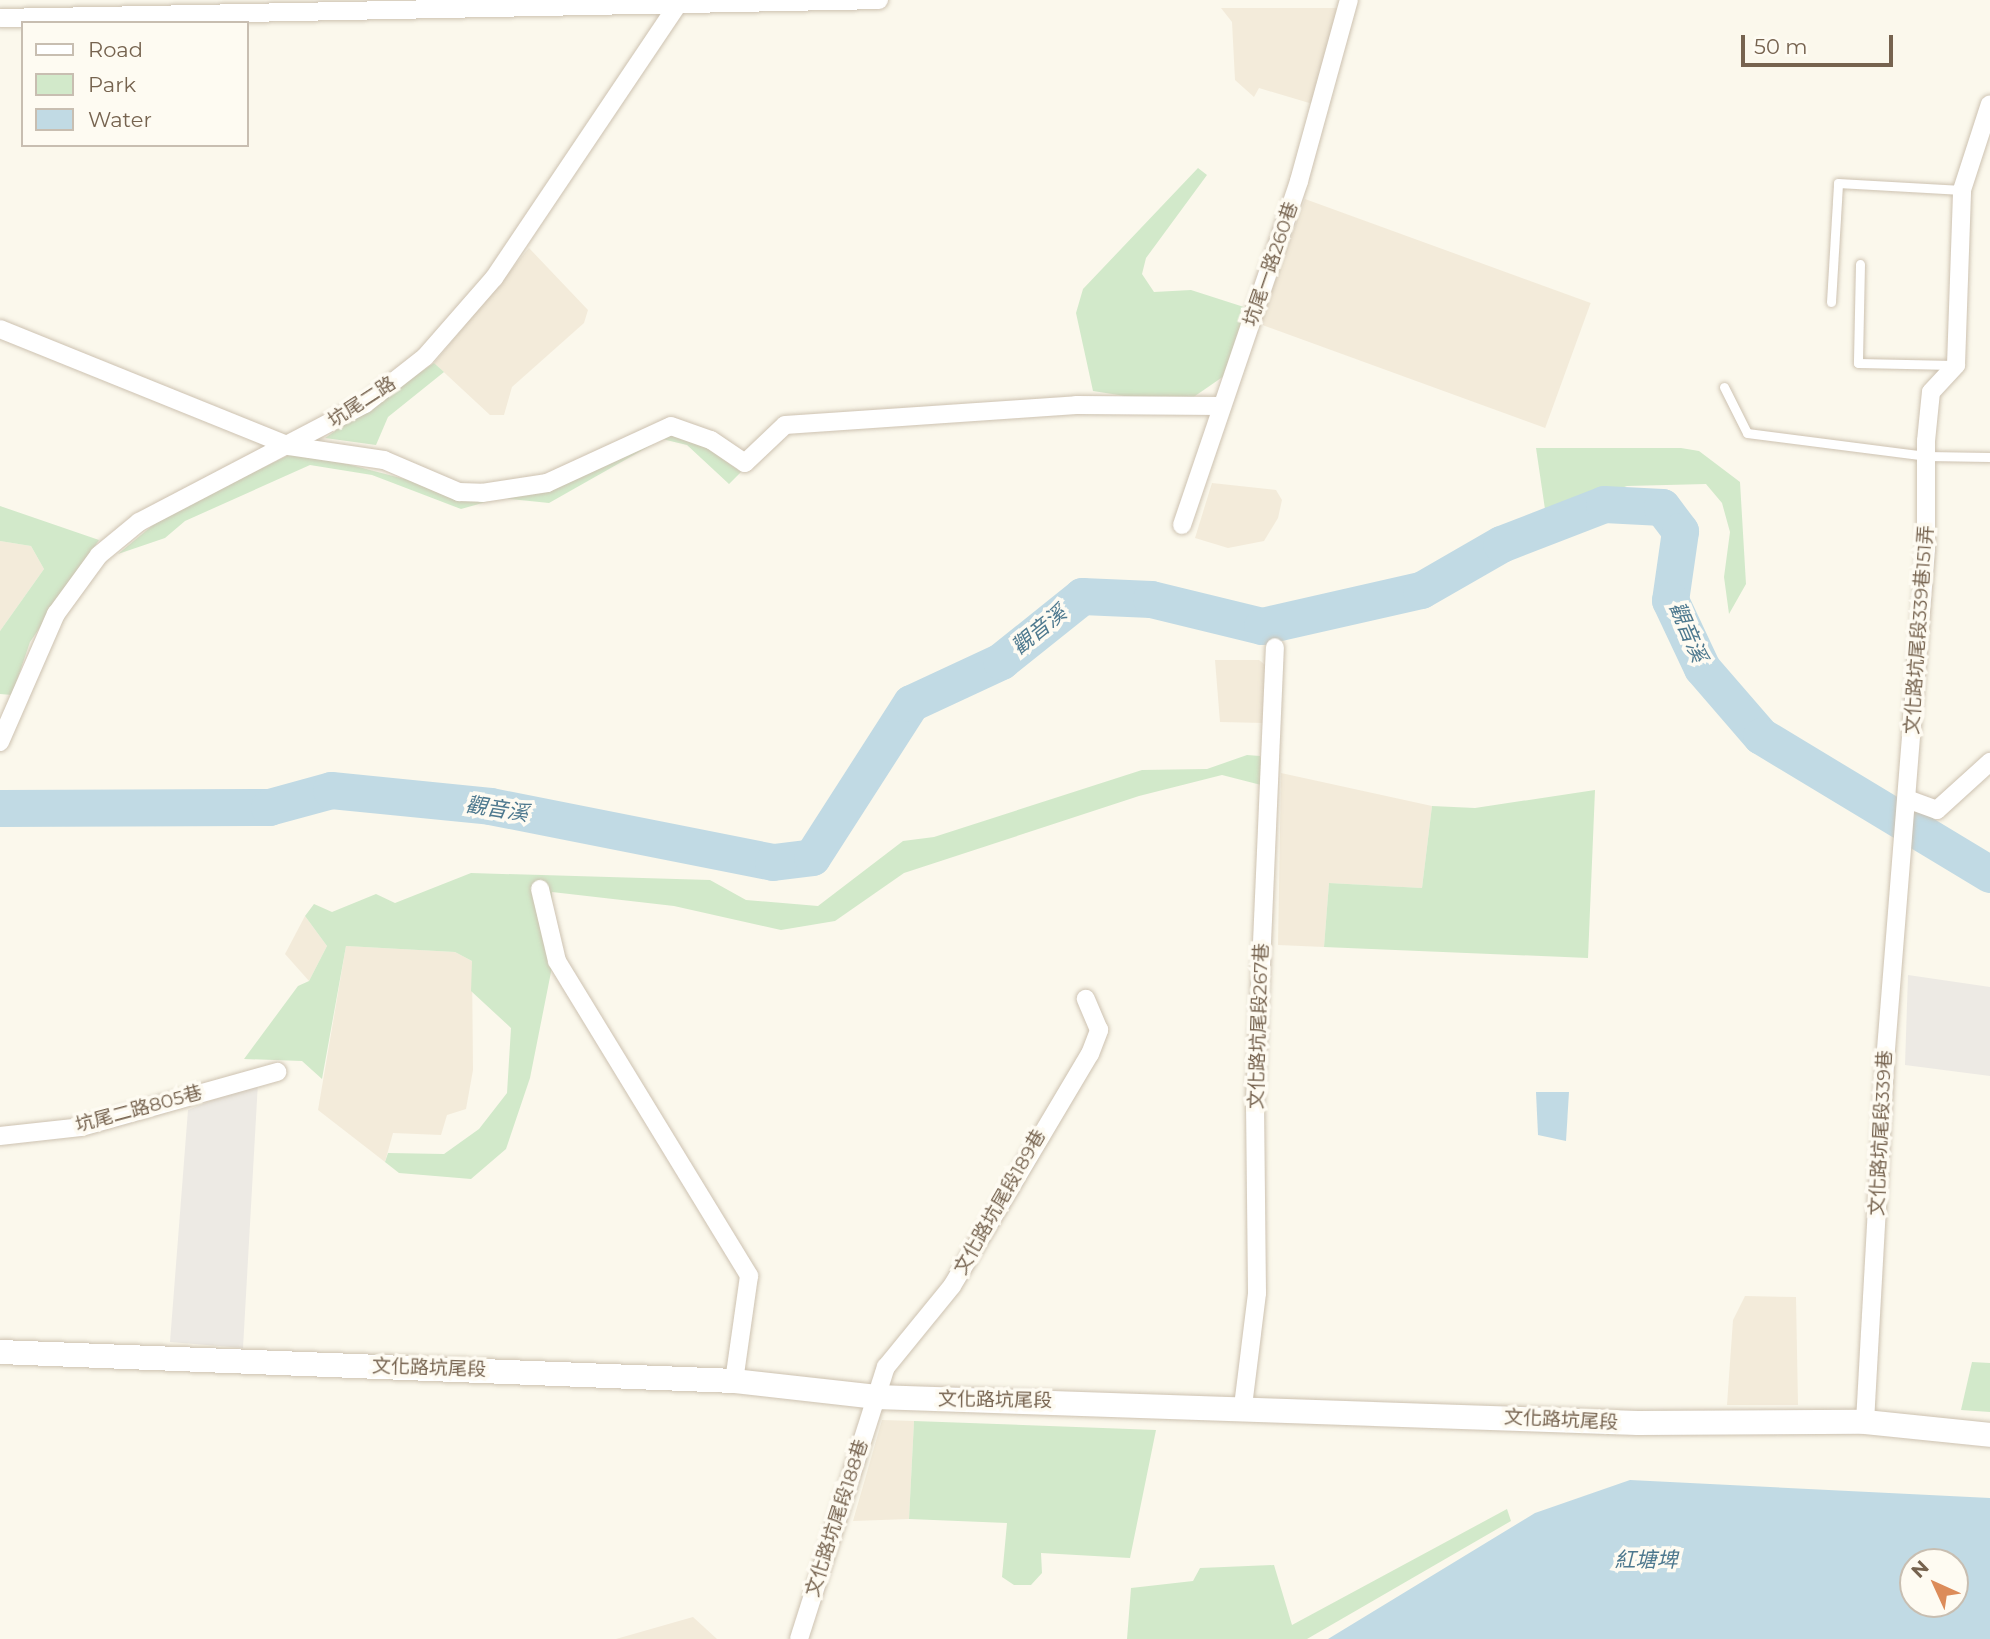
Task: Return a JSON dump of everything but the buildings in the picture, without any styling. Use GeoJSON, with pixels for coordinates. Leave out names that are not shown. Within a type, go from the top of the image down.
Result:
{"type":"FeatureCollection","features":[{"type":"Feature","properties":{"kind":"main road","name":"文化路坑尾段"},"geometry":{"type":"LineString","coordinates":[[0,1352],[734,1381],[876,1397],[1243,1406],[1638,1423],[1865,1422],[1990,1435]]}},
{"type":"Feature","properties":{"kind":"street"},"geometry":{"type":"LineString","coordinates":[[0,18],[879,0]]}},
{"type":"Feature","properties":{"kind":"street","name":"坑尾一路260巷"},"geometry":{"type":"LineString","coordinates":[[1182,525],[1299,181],[1349,0]]}},
{"type":"Feature","properties":{"kind":"street","name":"坑尾二路"},"geometry":{"type":"LineString","coordinates":[[0,742],[56,614],[99,555],[139,522],[365,404],[425,358],[494,278],[678,4]]}},
{"type":"Feature","properties":{"kind":"street"},"geometry":{"type":"LineString","coordinates":[[1956,365],[1962,190],[1990,104]]}},
{"type":"Feature","properties":{"kind":"street"},"geometry":{"type":"LineString","coordinates":[[0,329],[289,446],[384,460],[458,492],[491,493],[547,483],[671,426],[711,440],[745,463],[785,425],[1076,405],[1222,406]]}},
{"type":"Feature","properties":{"kind":"street","name":"文化路坑尾段339巷151弄"},"geometry":{"type":"LineString","coordinates":[[1904,844],[1926,549],[1926,456],[1931,392],[1956,365]]}},
{"type":"Feature","properties":{"kind":"street","name":"文化路坑尾段267巷"},"geometry":{"type":"LineString","coordinates":[[1243,1406],[1257,1293],[1255,1103],[1275,647]]}},
{"type":"Feature","properties":{"kind":"street"},"geometry":{"type":"LineString","coordinates":[[1907,801],[1937,810],[1990,762]]}},
{"type":"Feature","properties":{"kind":"street","name":"文化路坑尾段339巷"},"geometry":{"type":"LineString","coordinates":[[1865,1422],[1904,844]]}},
{"type":"Feature","properties":{"kind":"street"},"geometry":{"type":"LineString","coordinates":[[540,889],[557,961],[749,1276],[734,1381]]}},
{"type":"Feature","properties":{"kind":"street","name":"文化路坑尾段189巷"},"geometry":{"type":"LineString","coordinates":[[876,1397],[887,1367],[952,1286],[1090,1054],[1099,1030],[1086,999]]}},
{"type":"Feature","properties":{"kind":"street","name":"坑尾二路805巷"},"geometry":{"type":"LineString","coordinates":[[0,1136],[81,1127],[277,1072]]}},
{"type":"Feature","properties":{"kind":"street","name":"文化路坑尾段188巷"},"geometry":{"type":"LineString","coordinates":[[799,1639],[876,1397]]}},
{"type":"Feature","properties":{"kind":"lane"},"geometry":{"type":"LineString","coordinates":[[1831,302],[1838,183],[1962,190]]}},
{"type":"Feature","properties":{"kind":"lane"},"geometry":{"type":"LineString","coordinates":[[1860,264],[1858,363],[1956,365]]}},
{"type":"Feature","properties":{"kind":"lane"},"geometry":{"type":"LineString","coordinates":[[1724,387],[1747,433],[1926,456],[1990,457]]}},
{"type":"Feature","properties":{"kind":"shaded area"},"geometry":{"type":"Polygon","coordinates":[[[1221,8],[1341,8],[1316,105],[1259,88],[1254,97],[1235,80],[1232,22],[1221,8]]]}},
{"type":"Feature","properties":{"kind":"shaded area"},"geometry":{"type":"Polygon","coordinates":[[[1305,199],[1591,303],[1545,428],[1260,324],[1305,199]]]}},
{"type":"Feature","properties":{"kind":"shaded area"},"geometry":{"type":"Polygon","coordinates":[[[529,248],[588,310],[584,323],[512,387],[504,415],[490,415],[434,363],[529,248]]]}},
{"type":"Feature","properties":{"kind":"shaded area"},"geometry":{"type":"Polygon","coordinates":[[[1212,483],[1276,490],[1282,500],[1278,518],[1264,541],[1228,548],[1195,538],[1212,483]]]}},
{"type":"Feature","properties":{"kind":"shaded area"},"geometry":{"type":"Polygon","coordinates":[[[0,541],[31,546],[44,569],[0,631],[0,541]]]}},
{"type":"Feature","properties":{"kind":"shaded area"},"geometry":{"type":"Polygon","coordinates":[[[1215,660],[1259,660],[1269,668],[1264,723],[1220,722],[1215,660]]]}},
{"type":"Feature","properties":{"kind":"shaded area"},"geometry":{"type":"Polygon","coordinates":[[[1281,773],[1432,806],[1422,888],[1329,883],[1324,947],[1278,945],[1281,773]]]}},
{"type":"Feature","properties":{"kind":"shaded area"},"geometry":{"type":"Polygon","coordinates":[[[305,916],[327,946],[309,981],[285,954],[305,916]]]}},
{"type":"Feature","properties":{"kind":"shaded area"},"geometry":{"type":"Polygon","coordinates":[[[346,946],[455,952],[472,961],[473,1070],[466,1109],[447,1115],[441,1135],[393,1133],[385,1162],[318,1110],[346,946]]]}},
{"type":"Feature","properties":{"kind":"shaded area"},"geometry":{"type":"Polygon","coordinates":[[[1908,975],[1990,987],[1990,1076],[1905,1065],[1908,975]]]}},
{"type":"Feature","properties":{"kind":"shaded area"},"geometry":{"type":"Polygon","coordinates":[[[258,1082],[243,1348],[170,1342],[188,1110],[258,1082]]]}},
{"type":"Feature","properties":{"kind":"shaded area"},"geometry":{"type":"Polygon","coordinates":[[[1745,1296],[1796,1297],[1798,1405],[1727,1405],[1733,1320],[1745,1296]]]}},
{"type":"Feature","properties":{"kind":"shaded area"},"geometry":{"type":"Polygon","coordinates":[[[882,1420],[914,1421],[909,1519],[853,1521],[882,1420]]]}},
{"type":"Feature","properties":{"kind":"shaded area"},"geometry":{"type":"Polygon","coordinates":[[[693,1617],[717,1639],[616,1639],[693,1617]]]}},
{"type":"Feature","properties":{"kind":"green space"},"geometry":{"type":"Polygon","coordinates":[[[1198,168],[1207,175],[1146,258],[1142,274],[1154,292],[1191,290],[1247,308],[1224,376],[1182,405],[1093,391],[1076,313],[1083,289],[1198,168]]]}},
{"type":"Feature","properties":{"kind":"green space"},"geometry":{"type":"Polygon","coordinates":[[[434,363],[444,372],[388,417],[376,445],[325,438],[434,363]]]}},
{"type":"Feature","properties":{"kind":"green space"},"geometry":{"type":"Polygon","coordinates":[[[680,429],[741,472],[729,484],[687,445],[662,439],[549,503],[500,498],[461,509],[372,475],[310,465],[185,521],[165,538],[118,554],[164,516],[297,451],[466,495],[549,484],[680,429]]]}},
{"type":"Feature","properties":{"kind":"green space"},"geometry":{"type":"Polygon","coordinates":[[[1536,448],[1681,448],[1699,451],[1740,482],[1746,584],[1729,614],[1724,577],[1730,532],[1722,503],[1706,484],[1627,486],[1546,516],[1536,448]]]}},
{"type":"Feature","properties":{"kind":"green space"},"geometry":{"type":"Polygon","coordinates":[[[0,506],[99,540],[30,642],[12,695],[0,694],[0,631],[44,569],[31,546],[0,541],[0,506]]]}},
{"type":"Feature","properties":{"kind":"green space"},"geometry":{"type":"Polygon","coordinates":[[[1247,755],[1260,756],[1265,786],[1222,775],[1139,796],[904,873],[835,921],[781,930],[674,906],[552,892],[553,962],[530,1078],[506,1149],[471,1179],[399,1173],[385,1162],[388,1153],[444,1154],[479,1129],[507,1093],[511,1028],[471,991],[472,961],[455,952],[346,946],[322,1079],[302,1061],[244,1059],[298,986],[309,981],[327,946],[305,916],[314,904],[332,912],[376,894],[395,903],[471,873],[710,880],[746,900],[818,906],[903,841],[934,837],[1142,770],[1207,769],[1247,755]]]}},
{"type":"Feature","properties":{"kind":"green space"},"geometry":{"type":"Polygon","coordinates":[[[1595,790],[1588,958],[1324,947],[1329,883],[1422,888],[1432,806],[1475,808],[1595,790]]]}},
{"type":"Feature","properties":{"kind":"green space"},"geometry":{"type":"Polygon","coordinates":[[[1972,1362],[1990,1363],[1990,1412],[1961,1410],[1972,1362]]]}},
{"type":"Feature","properties":{"kind":"green space"},"geometry":{"type":"Polygon","coordinates":[[[914,1421],[1156,1430],[1130,1558],[1041,1553],[1042,1573],[1031,1585],[1014,1585],[1002,1577],[1007,1523],[909,1519],[914,1421]]]}},
{"type":"Feature","properties":{"kind":"green space"},"geometry":{"type":"Polygon","coordinates":[[[1507,1509],[1511,1521],[1307,1639],[1127,1639],[1131,1588],[1193,1581],[1200,1568],[1274,1565],[1292,1625],[1507,1509]]]}},
{"type":"Feature","properties":{"kind":"water"},"geometry":{"type":"Polygon","coordinates":[[[1536,1092],[1569,1092],[1566,1141],[1538,1135],[1536,1092]]]}},
{"type":"Feature","properties":{"kind":"water","name":"紅塘埤"},"geometry":{"type":"Polygon","coordinates":[[[1630,1480],[1990,1498],[1990,1639],[1328,1639],[1535,1513],[1630,1480]]]}},
{"type":"Feature","properties":{"kind":"waterway","name":"觀音溪"},"geometry":{"type":"LineString","coordinates":[[0,808],[269,807],[331,790],[490,806],[773,862],[812,857],[911,703],[1001,661],[1082,596],[1151,599],[1262,626],[1421,590],[1501,544],[1604,504],[1662,507],[1680,531],[1670,600],[1702,668],[1761,736],[1990,874]]}}]}
